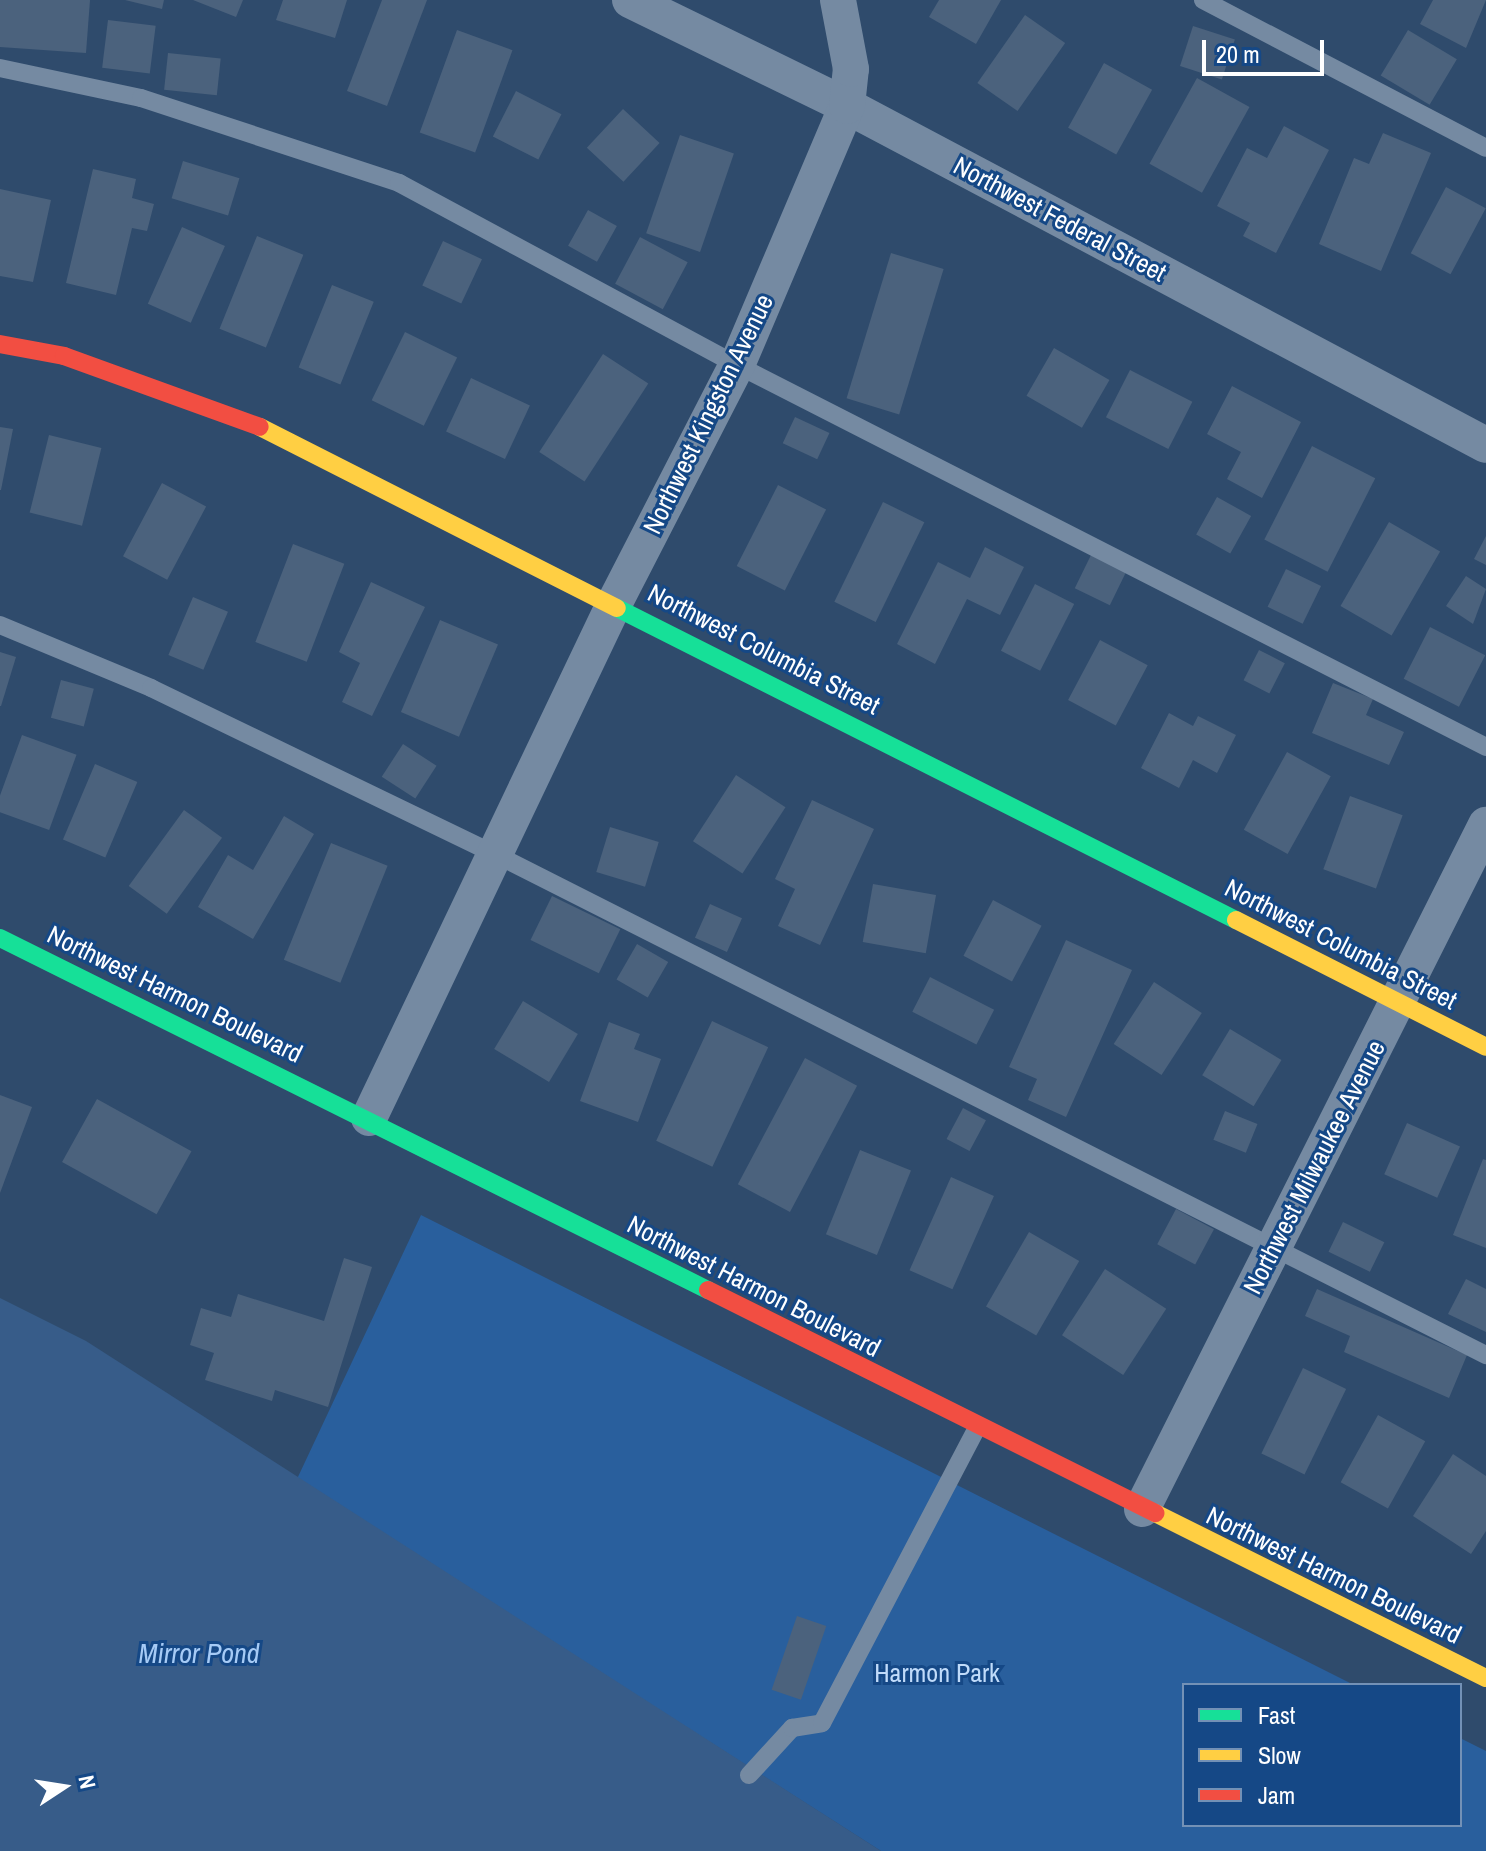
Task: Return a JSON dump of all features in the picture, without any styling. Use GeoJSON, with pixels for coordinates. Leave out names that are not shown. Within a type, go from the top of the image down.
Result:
{"type":"FeatureCollection","features":[{"type":"Feature","properties":{"kind":"street","name":"Northwest Federal Street"},"geometry":{"type":"LineString","coordinates":[[630,0],[847,106],[1486,445]]}},
{"type":"Feature","properties":{"kind":"street","name":"Northwest Kingston Avenue"},"geometry":{"type":"LineString","coordinates":[[369,1118],[615,602],[737,365],[847,106],[851,69],[838,0]]}},
{"type":"Feature","properties":{"kind":"street","name":"Northwest Columbia Street"},"geometry":{"type":"LineString","coordinates":[[0,344],[64,356],[222,408],[615,602],[1486,1047]]}},
{"type":"Feature","properties":{"kind":"street","name":"Northwest Milwaukee Avenue"},"geometry":{"type":"LineString","coordinates":[[1142,1509],[1486,825]]}},
{"type":"Feature","properties":{"kind":"street","name":"Northwest Harmon Boulevard"},"geometry":{"type":"LineString","coordinates":[[0,938],[369,1118],[977,1428],[1486,1678]]}},
{"type":"Feature","properties":{"kind":"lane"},"geometry":{"type":"LineString","coordinates":[[1203,0],[1486,148]]}},
{"type":"Feature","properties":{"kind":"lane"},"geometry":{"type":"LineString","coordinates":[[0,68],[141,98],[399,183],[737,365],[1486,747]]}},
{"type":"Feature","properties":{"kind":"lane"},"geometry":{"type":"LineString","coordinates":[[0,625],[151,688],[493,853],[1486,1355]]}},
{"type":"Feature","properties":{"kind":"lane"},"geometry":{"type":"LineString","coordinates":[[749,1775],[792,1728],[822,1723],[977,1428]]}},
{"type":"Feature","properties":{"kind":"green space","name":"Harmon Park"},"geometry":{"type":"Polygon","coordinates":[[[421,1215],[1350,1683],[1182,1683],[1182,1827],[1462,1827],[1462,1739],[1486,1751],[1486,1851],[881,1851],[297,1479],[421,1215]]]}},
{"type":"Feature","properties":{"kind":"water","name":"Mirror Pond"},"geometry":{"type":"Polygon","coordinates":[[[0,1298],[86,1341],[881,1851],[0,1851],[0,1298]]]}},
{"type":"Feature","properties":{"kind":"building"},"geometry":{"type":"Polygon","coordinates":[[[0,0],[90,0],[86,53],[0,47],[0,0]]]}},
{"type":"Feature","properties":{"kind":"building"},"geometry":{"type":"Polygon","coordinates":[[[125,0],[164,0],[162,9],[125,0]]]}},
{"type":"Feature","properties":{"kind":"building"},"geometry":{"type":"Polygon","coordinates":[[[193,0],[243,0],[236,17],[193,0]]]}},
{"type":"Feature","properties":{"kind":"building"},"geometry":{"type":"Polygon","coordinates":[[[283,0],[347,0],[335,38],[276,20],[283,0]]]}},
{"type":"Feature","properties":{"kind":"building"},"geometry":{"type":"Polygon","coordinates":[[[382,0],[427,0],[387,106],[347,91],[382,0]]]}},
{"type":"Feature","properties":{"kind":"building"},"geometry":{"type":"Polygon","coordinates":[[[939,0],[1001,0],[976,44],[929,17],[939,0]]]}},
{"type":"Feature","properties":{"kind":"building"},"geometry":{"type":"Polygon","coordinates":[[[1433,0],[1486,0],[1466,48],[1420,24],[1433,0]]]}},
{"type":"Feature","properties":{"kind":"building"},"geometry":{"type":"Polygon","coordinates":[[[1025,15],[1065,43],[1018,111],[977,83],[1025,15]]]}},
{"type":"Feature","properties":{"kind":"building"},"geometry":{"type":"Polygon","coordinates":[[[108,20],[156,26],[150,73],[102,68],[108,20]]]}},
{"type":"Feature","properties":{"kind":"building"},"geometry":{"type":"Polygon","coordinates":[[[1193,26],[1235,40],[1222,80],[1180,66],[1193,26]]]}},
{"type":"Feature","properties":{"kind":"building"},"geometry":{"type":"Polygon","coordinates":[[[457,30],[512,50],[475,153],[420,132],[457,30]]]}},
{"type":"Feature","properties":{"kind":"building"},"geometry":{"type":"Polygon","coordinates":[[[1408,30],[1457,59],[1430,105],[1381,75],[1408,30]]]}},
{"type":"Feature","properties":{"kind":"building"},"geometry":{"type":"Polygon","coordinates":[[[168,53],[221,59],[217,95],[164,90],[168,53]]]}},
{"type":"Feature","properties":{"kind":"building"},"geometry":{"type":"Polygon","coordinates":[[[1104,63],[1152,90],[1116,154],[1068,128],[1104,63]]]}},
{"type":"Feature","properties":{"kind":"building"},"geometry":{"type":"Polygon","coordinates":[[[1197,78],[1249,107],[1202,193],[1149,164],[1197,78]]]}},
{"type":"Feature","properties":{"kind":"building"},"geometry":{"type":"Polygon","coordinates":[[[516,91],[561,114],[538,160],[493,136],[516,91]]]}},
{"type":"Feature","properties":{"kind":"building"},"geometry":{"type":"Polygon","coordinates":[[[623,109],[660,143],[623,182],[587,148],[623,109]]]}},
{"type":"Feature","properties":{"kind":"building"},"geometry":{"type":"Polygon","coordinates":[[[1284,126],[1329,150],[1276,253],[1243,236],[1250,223],[1217,206],[1247,148],[1267,158],[1284,126]]]}},
{"type":"Feature","properties":{"kind":"building"},"geometry":{"type":"Polygon","coordinates":[[[1383,133],[1431,153],[1381,271],[1319,244],[1354,158],[1369,164],[1383,133]]]}},
{"type":"Feature","properties":{"kind":"building"},"geometry":{"type":"Polygon","coordinates":[[[680,135],[734,154],[700,252],[646,233],[680,135]]]}},
{"type":"Feature","properties":{"kind":"building"},"geometry":{"type":"Polygon","coordinates":[[[183,161],[239,178],[228,216],[172,198],[183,161]]]}},
{"type":"Feature","properties":{"kind":"building"},"geometry":{"type":"Polygon","coordinates":[[[93,169],[136,179],[132,198],[154,204],[147,231],[132,228],[116,295],[66,283],[93,169]]]}},
{"type":"Feature","properties":{"kind":"building"},"geometry":{"type":"Polygon","coordinates":[[[1446,187],[1486,208],[1451,274],[1411,253],[1446,187]]]}},
{"type":"Feature","properties":{"kind":"building"},"geometry":{"type":"Polygon","coordinates":[[[0,189],[51,200],[33,282],[0,276],[0,189]]]}},
{"type":"Feature","properties":{"kind":"building"},"geometry":{"type":"Polygon","coordinates":[[[588,210],[617,226],[597,262],[568,246],[588,210]]]}},
{"type":"Feature","properties":{"kind":"building"},"geometry":{"type":"Polygon","coordinates":[[[182,227],[225,246],[191,323],[148,304],[182,227]]]}},
{"type":"Feature","properties":{"kind":"building"},"geometry":{"type":"Polygon","coordinates":[[[257,236],[303,255],[266,347],[220,329],[257,236]]]}},
{"type":"Feature","properties":{"kind":"building"},"geometry":{"type":"Polygon","coordinates":[[[640,237],[688,262],[663,309],[615,284],[640,237]]]}},
{"type":"Feature","properties":{"kind":"building"},"geometry":{"type":"Polygon","coordinates":[[[443,241],[482,259],[461,304],[422,285],[443,241]]]}},
{"type":"Feature","properties":{"kind":"building"},"geometry":{"type":"Polygon","coordinates":[[[891,253],[944,269],[899,414],[847,398],[891,253]]]}},
{"type":"Feature","properties":{"kind":"building"},"geometry":{"type":"Polygon","coordinates":[[[332,285],[374,302],[340,384],[299,368],[332,285]]]}},
{"type":"Feature","properties":{"kind":"building"},"geometry":{"type":"Polygon","coordinates":[[[405,332],[457,357],[424,426],[372,400],[405,332]]]}},
{"type":"Feature","properties":{"kind":"building"},"geometry":{"type":"Polygon","coordinates":[[[1054,348],[1109,380],[1082,428],[1026,396],[1054,348]]]}},
{"type":"Feature","properties":{"kind":"building"},"geometry":{"type":"Polygon","coordinates":[[[603,354],[648,383],[585,482],[539,452],[603,354]]]}},
{"type":"Feature","properties":{"kind":"building"},"geometry":{"type":"Polygon","coordinates":[[[1130,370],[1192,402],[1168,449],[1106,417],[1130,370]]]}},
{"type":"Feature","properties":{"kind":"building"},"geometry":{"type":"Polygon","coordinates":[[[471,378],[530,405],[505,459],[446,431],[471,378]]]}},
{"type":"Feature","properties":{"kind":"building"},"geometry":{"type":"Polygon","coordinates":[[[1232,386],[1301,422],[1262,498],[1227,479],[1241,452],[1207,434],[1232,386]]]}},
{"type":"Feature","properties":{"kind":"building"},"geometry":{"type":"Polygon","coordinates":[[[795,417],[829,433],[817,459],[783,443],[795,417]]]}},
{"type":"Feature","properties":{"kind":"building"},"geometry":{"type":"Polygon","coordinates":[[[0,427],[13,429],[1,490],[0,490],[0,427]]]}},
{"type":"Feature","properties":{"kind":"building"},"geometry":{"type":"Polygon","coordinates":[[[49,435],[101,448],[82,526],[30,513],[49,435]]]}},
{"type":"Feature","properties":{"kind":"building"},"geometry":{"type":"Polygon","coordinates":[[[1312,446],[1375,478],[1328,572],[1264,540],[1312,446]]]}},
{"type":"Feature","properties":{"kind":"building"},"geometry":{"type":"Polygon","coordinates":[[[162,483],[206,506],[167,580],[123,556],[162,483]]]}},
{"type":"Feature","properties":{"kind":"building"},"geometry":{"type":"Polygon","coordinates":[[[778,485],[826,510],[785,591],[737,566],[778,485]]]}},
{"type":"Feature","properties":{"kind":"building"},"geometry":{"type":"Polygon","coordinates":[[[1217,497],[1251,516],[1230,554],[1196,535],[1217,497]]]}},
{"type":"Feature","properties":{"kind":"building"},"geometry":{"type":"Polygon","coordinates":[[[883,502],[924,522],[876,622],[834,602],[883,502]]]}},
{"type":"Feature","properties":{"kind":"building"},"geometry":{"type":"Polygon","coordinates":[[[1389,522],[1440,552],[1392,636],[1340,606],[1389,522]]]}},
{"type":"Feature","properties":{"kind":"building"},"geometry":{"type":"Polygon","coordinates":[[[1486,536],[1486,565],[1474,559],[1486,536]]]}},
{"type":"Feature","properties":{"kind":"building"},"geometry":{"type":"Polygon","coordinates":[[[293,544],[344,564],[307,662],[255,642],[293,544]]]}},
{"type":"Feature","properties":{"kind":"building"},"geometry":{"type":"Polygon","coordinates":[[[985,547],[1024,567],[1000,615],[967,599],[935,664],[897,644],[938,562],[970,578],[985,547]]]}},
{"type":"Feature","properties":{"kind":"building"},"geometry":{"type":"Polygon","coordinates":[[[1091,555],[1126,572],[1110,605],[1075,588],[1091,555]]]}},
{"type":"Feature","properties":{"kind":"building"},"geometry":{"type":"Polygon","coordinates":[[[1286,569],[1321,586],[1303,624],[1268,607],[1286,569]]]}},
{"type":"Feature","properties":{"kind":"building"},"geometry":{"type":"Polygon","coordinates":[[[1466,576],[1486,589],[1473,624],[1446,606],[1466,576]]]}},
{"type":"Feature","properties":{"kind":"building"},"geometry":{"type":"Polygon","coordinates":[[[371,582],[425,607],[372,716],[342,702],[360,663],[339,652],[371,582]]]}},
{"type":"Feature","properties":{"kind":"building"},"geometry":{"type":"Polygon","coordinates":[[[1035,584],[1074,604],[1040,671],[1001,651],[1035,584]]]}},
{"type":"Feature","properties":{"kind":"building"},"geometry":{"type":"Polygon","coordinates":[[[193,597],[228,612],[203,670],[168,655],[193,597]]]}},
{"type":"Feature","properties":{"kind":"building"},"geometry":{"type":"Polygon","coordinates":[[[440,620],[498,645],[459,737],[401,712],[440,620]]]}},
{"type":"Feature","properties":{"kind":"building"},"geometry":{"type":"Polygon","coordinates":[[[1430,627],[1485,655],[1459,707],[1404,679],[1430,627]]]}},
{"type":"Feature","properties":{"kind":"building"},"geometry":{"type":"Polygon","coordinates":[[[1100,640],[1148,665],[1116,725],[1068,700],[1100,640]]]}},
{"type":"Feature","properties":{"kind":"building"},"geometry":{"type":"Polygon","coordinates":[[[1259,650],[1285,663],[1269,693],[1244,680],[1259,650]]]}},
{"type":"Feature","properties":{"kind":"building"},"geometry":{"type":"Polygon","coordinates":[[[0,652],[16,657],[1,706],[0,706],[0,652]]]}},
{"type":"Feature","properties":{"kind":"building"},"geometry":{"type":"Polygon","coordinates":[[[61,680],[94,689],[84,726],[51,718],[61,680]]]}},
{"type":"Feature","properties":{"kind":"building"},"geometry":{"type":"Polygon","coordinates":[[[1333,683],[1373,699],[1366,715],[1404,732],[1389,765],[1312,733],[1333,683]]]}},
{"type":"Feature","properties":{"kind":"building"},"geometry":{"type":"Polygon","coordinates":[[[1169,713],[1193,726],[1198,716],[1236,735],[1217,773],[1193,760],[1179,788],[1141,768],[1169,713]]]}},
{"type":"Feature","properties":{"kind":"building"},"geometry":{"type":"Polygon","coordinates":[[[22,735],[77,755],[49,830],[0,812],[0,795],[22,735]]]}},
{"type":"Feature","properties":{"kind":"building"},"geometry":{"type":"Polygon","coordinates":[[[403,744],[437,766],[415,798],[382,777],[403,744]]]}},
{"type":"Feature","properties":{"kind":"building"},"geometry":{"type":"Polygon","coordinates":[[[1287,752],[1331,776],[1288,854],[1244,830],[1287,752]]]}},
{"type":"Feature","properties":{"kind":"building"},"geometry":{"type":"Polygon","coordinates":[[[95,764],[137,782],[105,857],[63,839],[95,764]]]}},
{"type":"Feature","properties":{"kind":"building"},"geometry":{"type":"Polygon","coordinates":[[[736,775],[785,807],[742,873],[693,841],[736,775]]]}},
{"type":"Feature","properties":{"kind":"building"},"geometry":{"type":"Polygon","coordinates":[[[1350,796],[1403,815],[1376,888],[1323,869],[1350,796]]]}},
{"type":"Feature","properties":{"kind":"building"},"geometry":{"type":"Polygon","coordinates":[[[812,800],[874,829],[820,945],[778,926],[795,889],[775,879],[812,800]]]}},
{"type":"Feature","properties":{"kind":"building"},"geometry":{"type":"Polygon","coordinates":[[[184,810],[222,838],[167,914],[129,886],[184,810]]]}},
{"type":"Feature","properties":{"kind":"building"},"geometry":{"type":"Polygon","coordinates":[[[284,816],[314,834],[253,939],[198,907],[228,855],[253,870],[284,816]]]}},
{"type":"Feature","properties":{"kind":"building"},"geometry":{"type":"Polygon","coordinates":[[[610,827],[659,842],[645,887],[596,872],[610,827]]]}},
{"type":"Feature","properties":{"kind":"building"},"geometry":{"type":"Polygon","coordinates":[[[331,843],[388,866],[340,983],[284,960],[331,843]]]}},
{"type":"Feature","properties":{"kind":"building"},"geometry":{"type":"Polygon","coordinates":[[[873,884],[936,895],[926,953],[863,942],[873,884]]]}},
{"type":"Feature","properties":{"kind":"building"},"geometry":{"type":"Polygon","coordinates":[[[552,896],[620,929],[599,973],[531,940],[552,896]]]}},
{"type":"Feature","properties":{"kind":"building"},"geometry":{"type":"Polygon","coordinates":[[[993,900],[1042,926],[1012,981],[963,956],[993,900]]]}},
{"type":"Feature","properties":{"kind":"building"},"geometry":{"type":"Polygon","coordinates":[[[710,904],[742,918],[727,952],[695,938],[710,904]]]}},
{"type":"Feature","properties":{"kind":"building"},"geometry":{"type":"Polygon","coordinates":[[[1066,940],[1132,970],[1066,1117],[1028,1100],[1037,1079],[1009,1067],[1066,940]]]}},
{"type":"Feature","properties":{"kind":"building"},"geometry":{"type":"Polygon","coordinates":[[[637,944],[668,962],[648,998],[616,980],[637,944]]]}},
{"type":"Feature","properties":{"kind":"building"},"geometry":{"type":"Polygon","coordinates":[[[930,977],[994,1010],[976,1044],[912,1012],[930,977]]]}},
{"type":"Feature","properties":{"kind":"building"},"geometry":{"type":"Polygon","coordinates":[[[1154,982],[1202,1013],[1162,1075],[1114,1044],[1154,982]]]}},
{"type":"Feature","properties":{"kind":"building"},"geometry":{"type":"Polygon","coordinates":[[[523,1001],[578,1034],[549,1082],[494,1049],[523,1001]]]}},
{"type":"Feature","properties":{"kind":"building"},"geometry":{"type":"Polygon","coordinates":[[[712,1021],[768,1047],[712,1167],[656,1141],[712,1021]]]}},
{"type":"Feature","properties":{"kind":"building"},"geometry":{"type":"Polygon","coordinates":[[[609,1022],[640,1034],[634,1049],[661,1059],[638,1122],[580,1101],[609,1022]]]}},
{"type":"Feature","properties":{"kind":"building"},"geometry":{"type":"Polygon","coordinates":[[[1230,1029],[1281,1060],[1254,1106],[1202,1075],[1230,1029]]]}},
{"type":"Feature","properties":{"kind":"building"},"geometry":{"type":"Polygon","coordinates":[[[805,1058],[857,1086],[790,1212],[738,1184],[805,1058]]]}},
{"type":"Feature","properties":{"kind":"building"},"geometry":{"type":"Polygon","coordinates":[[[0,1095],[32,1107],[0,1193],[0,1095]]]}},
{"type":"Feature","properties":{"kind":"building"},"geometry":{"type":"Polygon","coordinates":[[[97,1099],[191,1151],[157,1214],[62,1162],[97,1099]]]}},
{"type":"Feature","properties":{"kind":"building"},"geometry":{"type":"Polygon","coordinates":[[[963,1108],[986,1120],[970,1151],[947,1139],[963,1108]]]}},
{"type":"Feature","properties":{"kind":"building"},"geometry":{"type":"Polygon","coordinates":[[[1225,1111],[1257,1124],[1246,1153],[1213,1140],[1225,1111]]]}},
{"type":"Feature","properties":{"kind":"building"},"geometry":{"type":"Polygon","coordinates":[[[1407,1123],[1460,1147],[1437,1198],[1384,1174],[1407,1123]]]}},
{"type":"Feature","properties":{"kind":"building"},"geometry":{"type":"Polygon","coordinates":[[[860,1150],[911,1171],[877,1255],[826,1234],[860,1150]]]}},
{"type":"Feature","properties":{"kind":"building"},"geometry":{"type":"Polygon","coordinates":[[[1483,1159],[1486,1160],[1486,1248],[1453,1235],[1483,1159]]]}},
{"type":"Feature","properties":{"kind":"building"},"geometry":{"type":"Polygon","coordinates":[[[951,1177],[994,1196],[952,1289],[910,1270],[951,1177]]]}},
{"type":"Feature","properties":{"kind":"building"},"geometry":{"type":"Polygon","coordinates":[[[1176,1209],[1214,1229],[1195,1265],[1157,1244],[1176,1209]]]}},
{"type":"Feature","properties":{"kind":"building"},"geometry":{"type":"Polygon","coordinates":[[[1343,1222],[1384,1242],[1370,1272],[1329,1252],[1343,1222]]]}},
{"type":"Feature","properties":{"kind":"building"},"geometry":{"type":"Polygon","coordinates":[[[1029,1232],[1079,1261],[1036,1335],[986,1306],[1029,1232]]]}},
{"type":"Feature","properties":{"kind":"building"},"geometry":{"type":"Polygon","coordinates":[[[344,1258],[372,1267],[328,1407],[275,1390],[272,1401],[205,1380],[214,1353],[190,1345],[201,1308],[231,1317],[238,1294],[324,1321],[344,1258]]]}},
{"type":"Feature","properties":{"kind":"building"},"geometry":{"type":"Polygon","coordinates":[[[1105,1269],[1166,1309],[1123,1375],[1062,1335],[1105,1269]]]}},
{"type":"Feature","properties":{"kind":"building"},"geometry":{"type":"Polygon","coordinates":[[[1466,1279],[1486,1289],[1486,1332],[1448,1314],[1466,1279]]]}},
{"type":"Feature","properties":{"kind":"building"},"geometry":{"type":"Polygon","coordinates":[[[1317,1289],[1467,1355],[1449,1398],[1344,1352],[1350,1336],[1305,1316],[1317,1289]]]}},
{"type":"Feature","properties":{"kind":"building"},"geometry":{"type":"Polygon","coordinates":[[[1303,1368],[1346,1389],[1304,1474],[1261,1453],[1303,1368]]]}},
{"type":"Feature","properties":{"kind":"building"},"geometry":{"type":"Polygon","coordinates":[[[1378,1415],[1425,1441],[1388,1509],[1341,1482],[1378,1415]]]}},
{"type":"Feature","properties":{"kind":"building"},"geometry":{"type":"Polygon","coordinates":[[[1453,1454],[1486,1476],[1486,1531],[1471,1554],[1413,1516],[1453,1454]]]}},
{"type":"Feature","properties":{"kind":"building"},"geometry":{"type":"Polygon","coordinates":[[[797,1616],[826,1626],[801,1700],[772,1690],[797,1616]]]}},
{"type":"Feature","properties":{"kind":"traffic: fast"},"geometry":{"type":"LineString","coordinates":[[617,608],[1236,920]]}},
{"type":"Feature","properties":{"kind":"traffic: fast"},"geometry":{"type":"LineString","coordinates":[[0,938],[708,1290]]}},
{"type":"Feature","properties":{"kind":"traffic: slow"},"geometry":{"type":"LineString","coordinates":[[260,427],[617,608]]}},
{"type":"Feature","properties":{"kind":"traffic: slow"},"geometry":{"type":"LineString","coordinates":[[1236,920],[1486,1047]]}},
{"type":"Feature","properties":{"kind":"traffic: slow"},"geometry":{"type":"LineString","coordinates":[[1155,1513],[1486,1678]]}},
{"type":"Feature","properties":{"kind":"traffic: jam"},"geometry":{"type":"LineString","coordinates":[[0,344],[64,356],[260,427]]}},
{"type":"Feature","properties":{"kind":"traffic: jam"},"geometry":{"type":"LineString","coordinates":[[708,1290],[1155,1513]]}}]}
